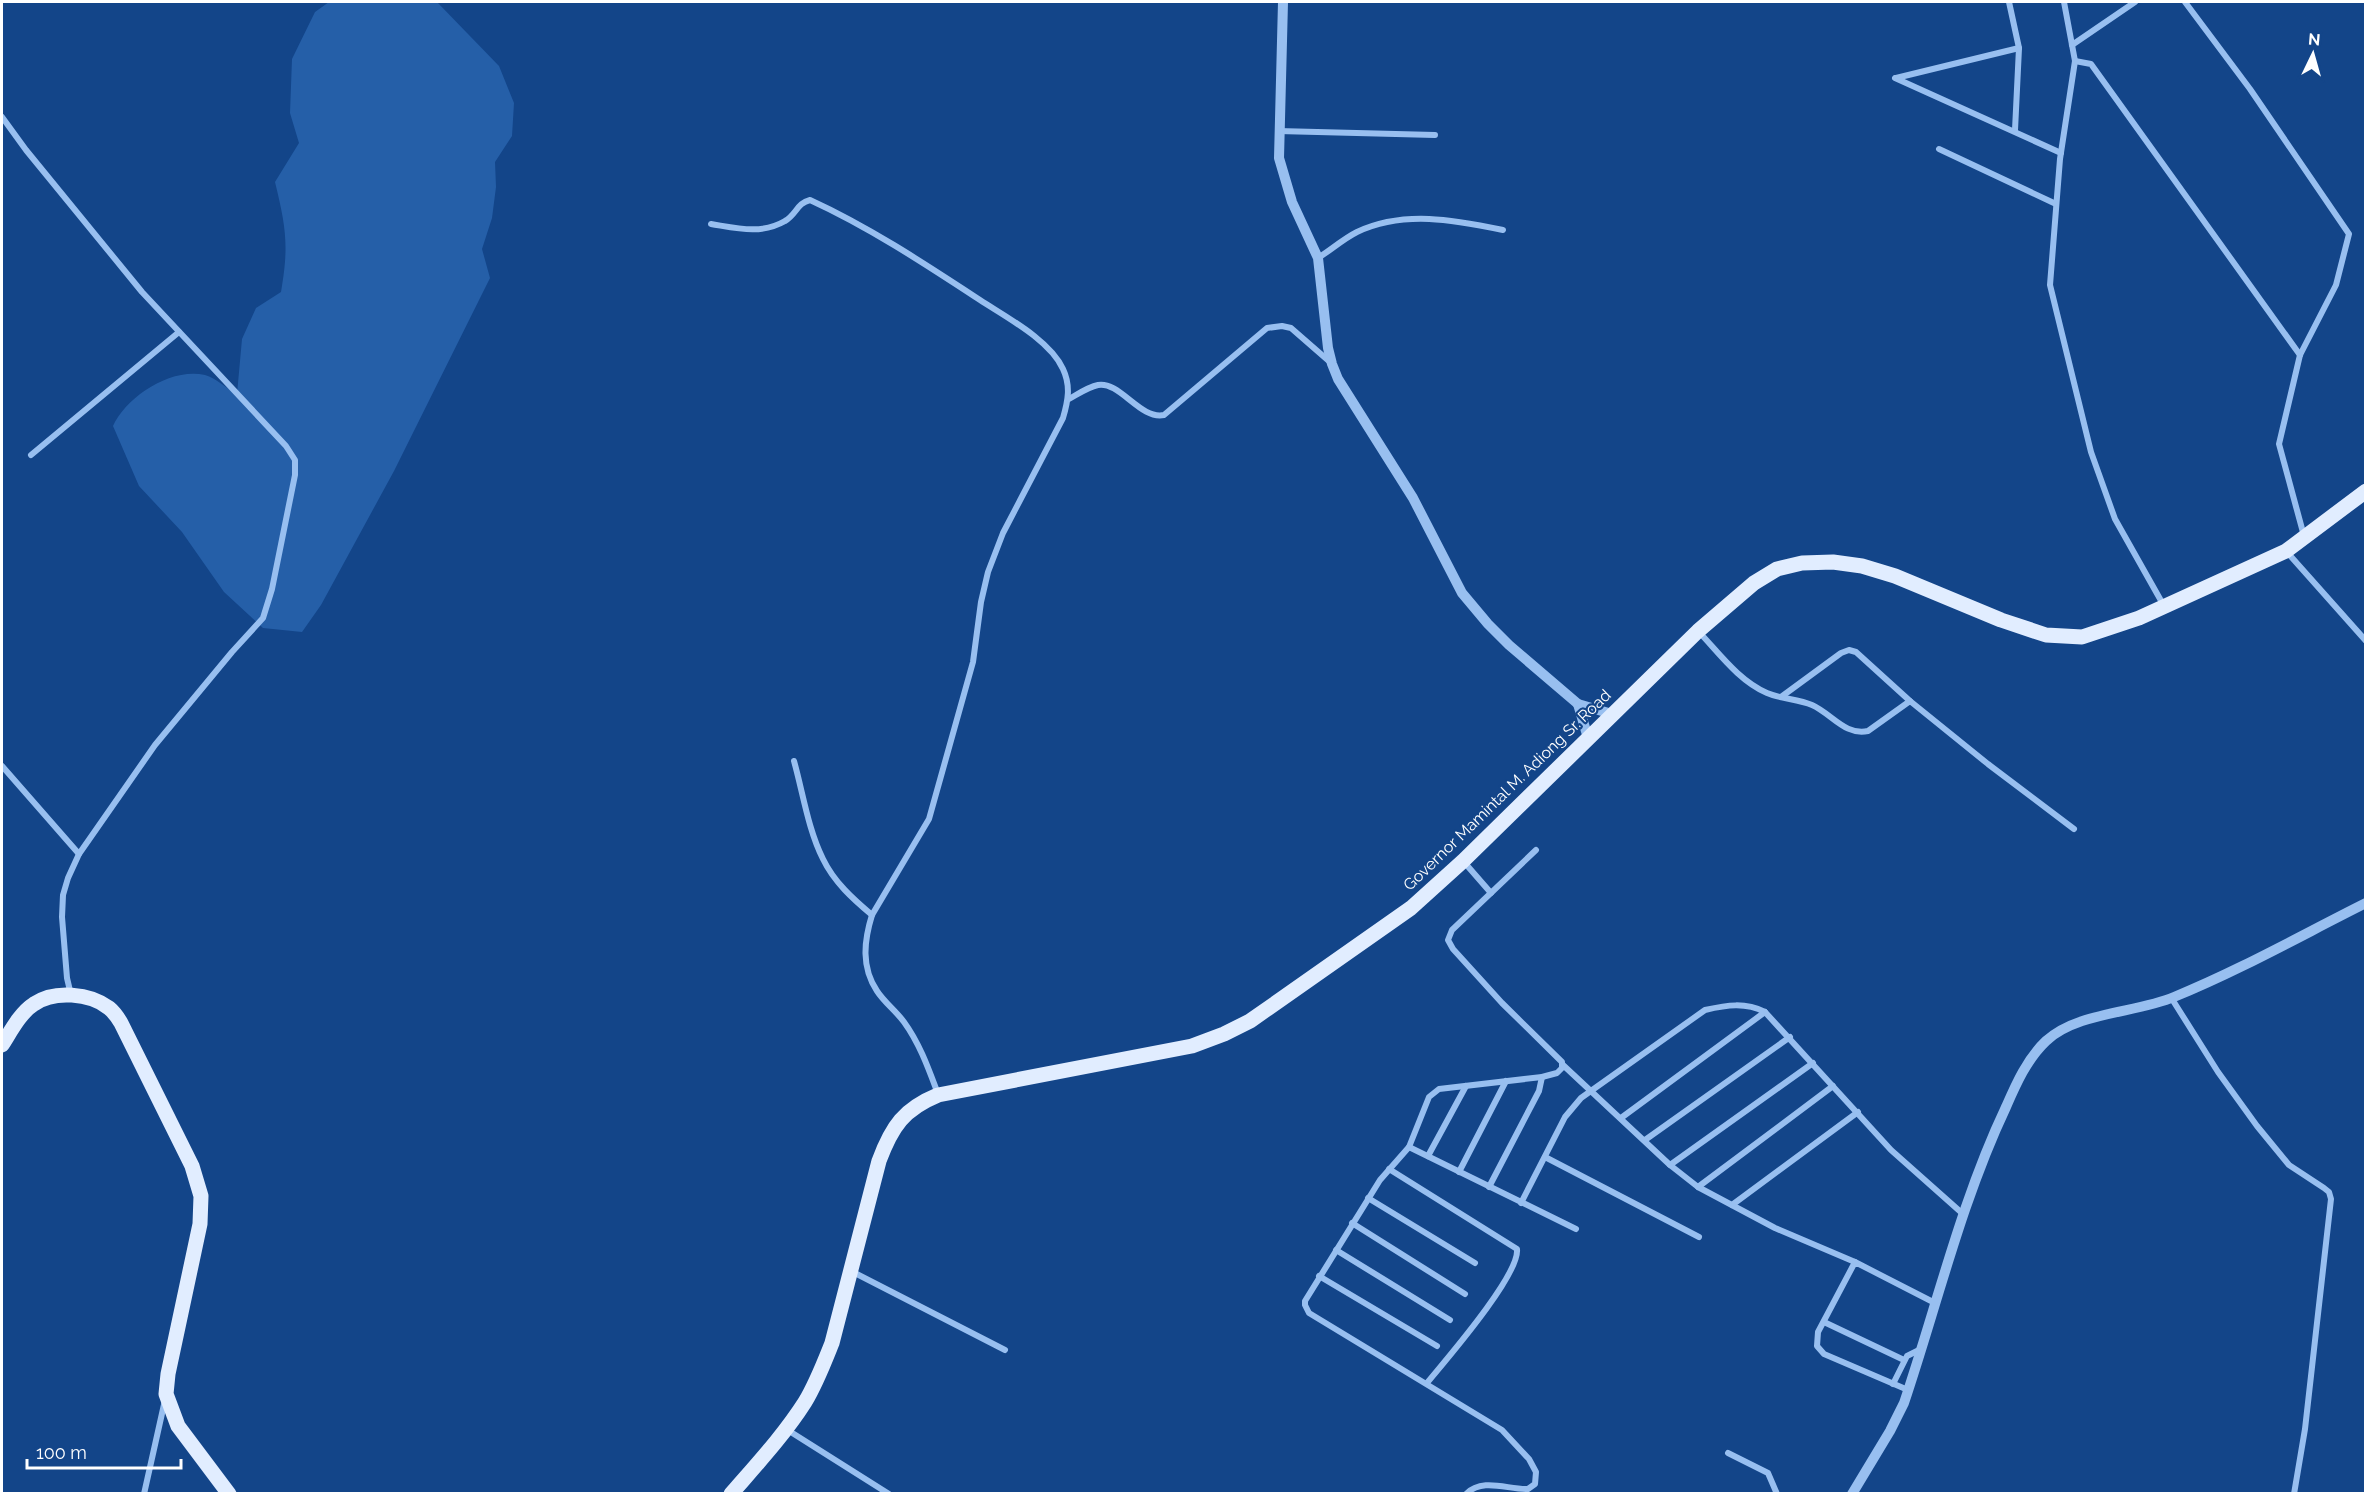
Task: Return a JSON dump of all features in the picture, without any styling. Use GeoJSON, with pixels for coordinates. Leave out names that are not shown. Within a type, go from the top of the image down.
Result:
{"type":"FeatureCollection","features":[{"type":"Feature","properties":{"kind":"main road","name":"Governor Mamintal M. Adiong Sr. Road"},"geometry":{"type":"LineString","coordinates":[[731,1494],[786,1429],[805,1402],[822,1370],[832,1343],[879,1161],[889,1135],[902,1117],[920,1103],[938,1095],[1192,1046],[1224,1034],[1260,1014],[1411,908],[1463,861],[1698,631],[1754,583],[1777,569],[1802,563],[1833,562],[1862,566],[1895,576],[2001,620],[2046,635],[2082,637],[2139,618],[2286,551],[2366,491]]}},
{"type":"Feature","properties":{"kind":"main road"},"geometry":{"type":"LineString","coordinates":[[2,1044],[32,1005],[43,999],[71,995],[95,1000],[110,1009],[121,1023],[192,1166],[201,1196],[200,1224],[168,1374],[166,1394],[178,1426],[229,1494]]}},
{"type":"Feature","properties":{"kind":"street"},"geometry":{"type":"LineString","coordinates":[[1283,2],[1279,158],[1283,177],[1318,258],[1332,364],[1338,379],[1413,498],[1462,593],[1509,645],[1578,704],[1612,714]]}},
{"type":"Feature","properties":{"kind":"street"},"geometry":{"type":"LineString","coordinates":[[2009,2],[2019,48],[2015,130]]}},
{"type":"Feature","properties":{"kind":"street"},"geometry":{"type":"LineString","coordinates":[[2064,2],[2074,61],[2061,153],[2050,285],[2091,452],[2115,519],[2164,606]]}},
{"type":"Feature","properties":{"kind":"street"},"geometry":{"type":"LineString","coordinates":[[2072,45],[2135,2]]}},
{"type":"Feature","properties":{"kind":"street"},"geometry":{"type":"LineString","coordinates":[[2185,2],[2250,89],[2349,234],[2336,285],[2300,355],[2279,444],[2304,537]]}},
{"type":"Feature","properties":{"kind":"street"},"geometry":{"type":"LineString","coordinates":[[2019,48],[1896,78],[2015,130],[2061,153]]}},
{"type":"Feature","properties":{"kind":"street"},"geometry":{"type":"LineString","coordinates":[[2074,61],[2091,64],[2300,355]]}},
{"type":"Feature","properties":{"kind":"street"},"geometry":{"type":"LineString","coordinates":[[2,117],[115,260],[279,438],[295,460],[295,475],[286,531],[273,589],[263,618],[155,745],[79,854],[63,895],[63,941],[71,995]]}},
{"type":"Feature","properties":{"kind":"street"},"geometry":{"type":"LineString","coordinates":[[1278,131],[1435,135]]}},
{"type":"Feature","properties":{"kind":"street"},"geometry":{"type":"LineString","coordinates":[[1939,149],[2056,204]]}},
{"type":"Feature","properties":{"kind":"street"},"geometry":{"type":"LineString","coordinates":[[711,224],[750,231],[787,220],[799,205],[810,200],[830,209],[934,270],[1037,339],[1053,354],[1063,368],[1068,383],[1069,399],[1063,418],[1003,533],[988,572],[981,602],[971,672],[929,819],[872,915],[866,932],[867,972],[877,992],[904,1022],[916,1041],[938,1095]]}},
{"type":"Feature","properties":{"kind":"street"},"geometry":{"type":"LineString","coordinates":[[1318,258],[1356,233],[1386,222],[1424,217],[1503,230]]}},
{"type":"Feature","properties":{"kind":"street"},"geometry":{"type":"LineString","coordinates":[[1069,399],[1101,384],[1113,388],[1152,415],[1164,415],[1267,328],[1282,326],[1291,328],[1332,364]]}},
{"type":"Feature","properties":{"kind":"street"},"geometry":{"type":"LineString","coordinates":[[31,455],[179,332]]}},
{"type":"Feature","properties":{"kind":"street"},"geometry":{"type":"LineString","coordinates":[[2286,551],[2366,641]]}},
{"type":"Feature","properties":{"kind":"street"},"geometry":{"type":"LineString","coordinates":[[1698,631],[1745,679],[1760,689],[1812,705],[1851,731],[1868,731],[1910,701]]}},
{"type":"Feature","properties":{"kind":"street"},"geometry":{"type":"LineString","coordinates":[[1781,697],[1841,653],[1849,650],[1857,652],[1910,701],[2074,829]]}},
{"type":"Feature","properties":{"kind":"street"},"geometry":{"type":"LineString","coordinates":[[1578,704],[1588,738]]}},
{"type":"Feature","properties":{"kind":"street"},"geometry":{"type":"LineString","coordinates":[[794,761],[814,835],[824,861],[848,894],[872,915]]}},
{"type":"Feature","properties":{"kind":"street"},"geometry":{"type":"LineString","coordinates":[[2,766],[79,854]]}},
{"type":"Feature","properties":{"kind":"street"},"geometry":{"type":"LineString","coordinates":[[1536,850],[1449,933],[1449,945],[1563,1065],[1646,1140],[1670,1165],[1698,1187],[1775,1228],[1855,1262],[1935,1303]]}},
{"type":"Feature","properties":{"kind":"street"},"geometry":{"type":"LineString","coordinates":[[1463,861],[1491,893]]}},
{"type":"Feature","properties":{"kind":"street"},"geometry":{"type":"LineString","coordinates":[[1852,1494],[1890,1431],[1908,1390],[1963,1214],[1995,1129],[2032,1057],[2046,1041],[2075,1025],[2172,999],[2366,903]]}},
{"type":"Feature","properties":{"kind":"street"},"geometry":{"type":"LineString","coordinates":[[2172,999],[2257,1126],[2289,1165],[2324,1188],[2331,1199],[2305,1429],[2294,1494]]}},
{"type":"Feature","properties":{"kind":"street"},"geometry":{"type":"LineString","coordinates":[[1521,1203],[1573,1106],[1705,1010],[1742,1005],[1765,1012],[1891,1150],[1963,1214]]}},
{"type":"Feature","properties":{"kind":"street"},"geometry":{"type":"LineString","coordinates":[[1621,1118],[1765,1012]]}},
{"type":"Feature","properties":{"kind":"street"},"geometry":{"type":"LineString","coordinates":[[1646,1140],[1790,1037]]}},
{"type":"Feature","properties":{"kind":"street"},"geometry":{"type":"LineString","coordinates":[[1670,1165],[1813,1063]]}},
{"type":"Feature","properties":{"kind":"street"},"geometry":{"type":"LineString","coordinates":[[1466,1494],[1479,1486],[1528,1489],[1535,1484],[1536,1472],[1529,1459],[1502,1430],[1309,1313],[1306,1310],[1305,1301],[1368,1198],[1389,1169],[1409,1147],[1426,1103],[1433,1092],[1542,1077],[1557,1073],[1563,1065]]}},
{"type":"Feature","properties":{"kind":"street"},"geometry":{"type":"LineString","coordinates":[[1489,1187],[1539,1091],[1542,1077]]}},
{"type":"Feature","properties":{"kind":"street"},"geometry":{"type":"LineString","coordinates":[[1459,1172],[1506,1081]]}},
{"type":"Feature","properties":{"kind":"street"},"geometry":{"type":"LineString","coordinates":[[1428,1156],[1466,1086]]}},
{"type":"Feature","properties":{"kind":"street"},"geometry":{"type":"LineString","coordinates":[[1698,1187],[1833,1086]]}},
{"type":"Feature","properties":{"kind":"street"},"geometry":{"type":"LineString","coordinates":[[1731,1205],[1858,1112]]}},
{"type":"Feature","properties":{"kind":"street"},"geometry":{"type":"LineString","coordinates":[[1409,1147],[1576,1229]]}},
{"type":"Feature","properties":{"kind":"street"},"geometry":{"type":"LineString","coordinates":[[1545,1157],[1699,1237]]}},
{"type":"Feature","properties":{"kind":"street"},"geometry":{"type":"LineString","coordinates":[[1389,1169],[1514,1246],[1517,1253],[1514,1263],[1485,1312],[1427,1383]]}},
{"type":"Feature","properties":{"kind":"street"},"geometry":{"type":"LineString","coordinates":[[1368,1198],[1475,1263]]}},
{"type":"Feature","properties":{"kind":"street"},"geometry":{"type":"LineString","coordinates":[[1352,1223],[1465,1294]]}},
{"type":"Feature","properties":{"kind":"street"},"geometry":{"type":"LineString","coordinates":[[1336,1250],[1450,1320]]}},
{"type":"Feature","properties":{"kind":"street"},"geometry":{"type":"LineString","coordinates":[[1855,1262],[1824,1322],[1817,1340],[1820,1350],[1908,1390]]}},
{"type":"Feature","properties":{"kind":"street"},"geometry":{"type":"LineString","coordinates":[[851,1271],[1005,1350]]}},
{"type":"Feature","properties":{"kind":"street"},"geometry":{"type":"LineString","coordinates":[[1319,1276],[1437,1346]]}},
{"type":"Feature","properties":{"kind":"street"},"geometry":{"type":"LineString","coordinates":[[1824,1322],[1904,1360]]}},
{"type":"Feature","properties":{"kind":"street"},"geometry":{"type":"LineString","coordinates":[[1893,1383],[1904,1360],[1921,1348]]}},
{"type":"Feature","properties":{"kind":"street"},"geometry":{"type":"LineString","coordinates":[[144,1494],[166,1394]]}},
{"type":"Feature","properties":{"kind":"street"},"geometry":{"type":"LineString","coordinates":[[786,1429],[890,1494]]}},
{"type":"Feature","properties":{"kind":"street"},"geometry":{"type":"LineString","coordinates":[[1728,1453],[1768,1473],[1777,1494]]}},
{"type":"Feature","properties":{"kind":"shaded area"},"geometry":{"type":"Polygon","coordinates":[[[329,2],[437,2],[499,66],[514,103],[512,136],[495,162],[496,187],[492,218],[482,249],[490,278],[394,471],[321,605],[302,632],[263,628],[224,592],[182,532],[139,486],[113,426],[119,415],[139,395],[164,380],[178,376],[205,375],[237,394],[242,339],[256,308],[281,292],[286,249],[282,212],[275,182],[299,143],[290,113],[292,59],[315,12],[329,2]]]}}]}
